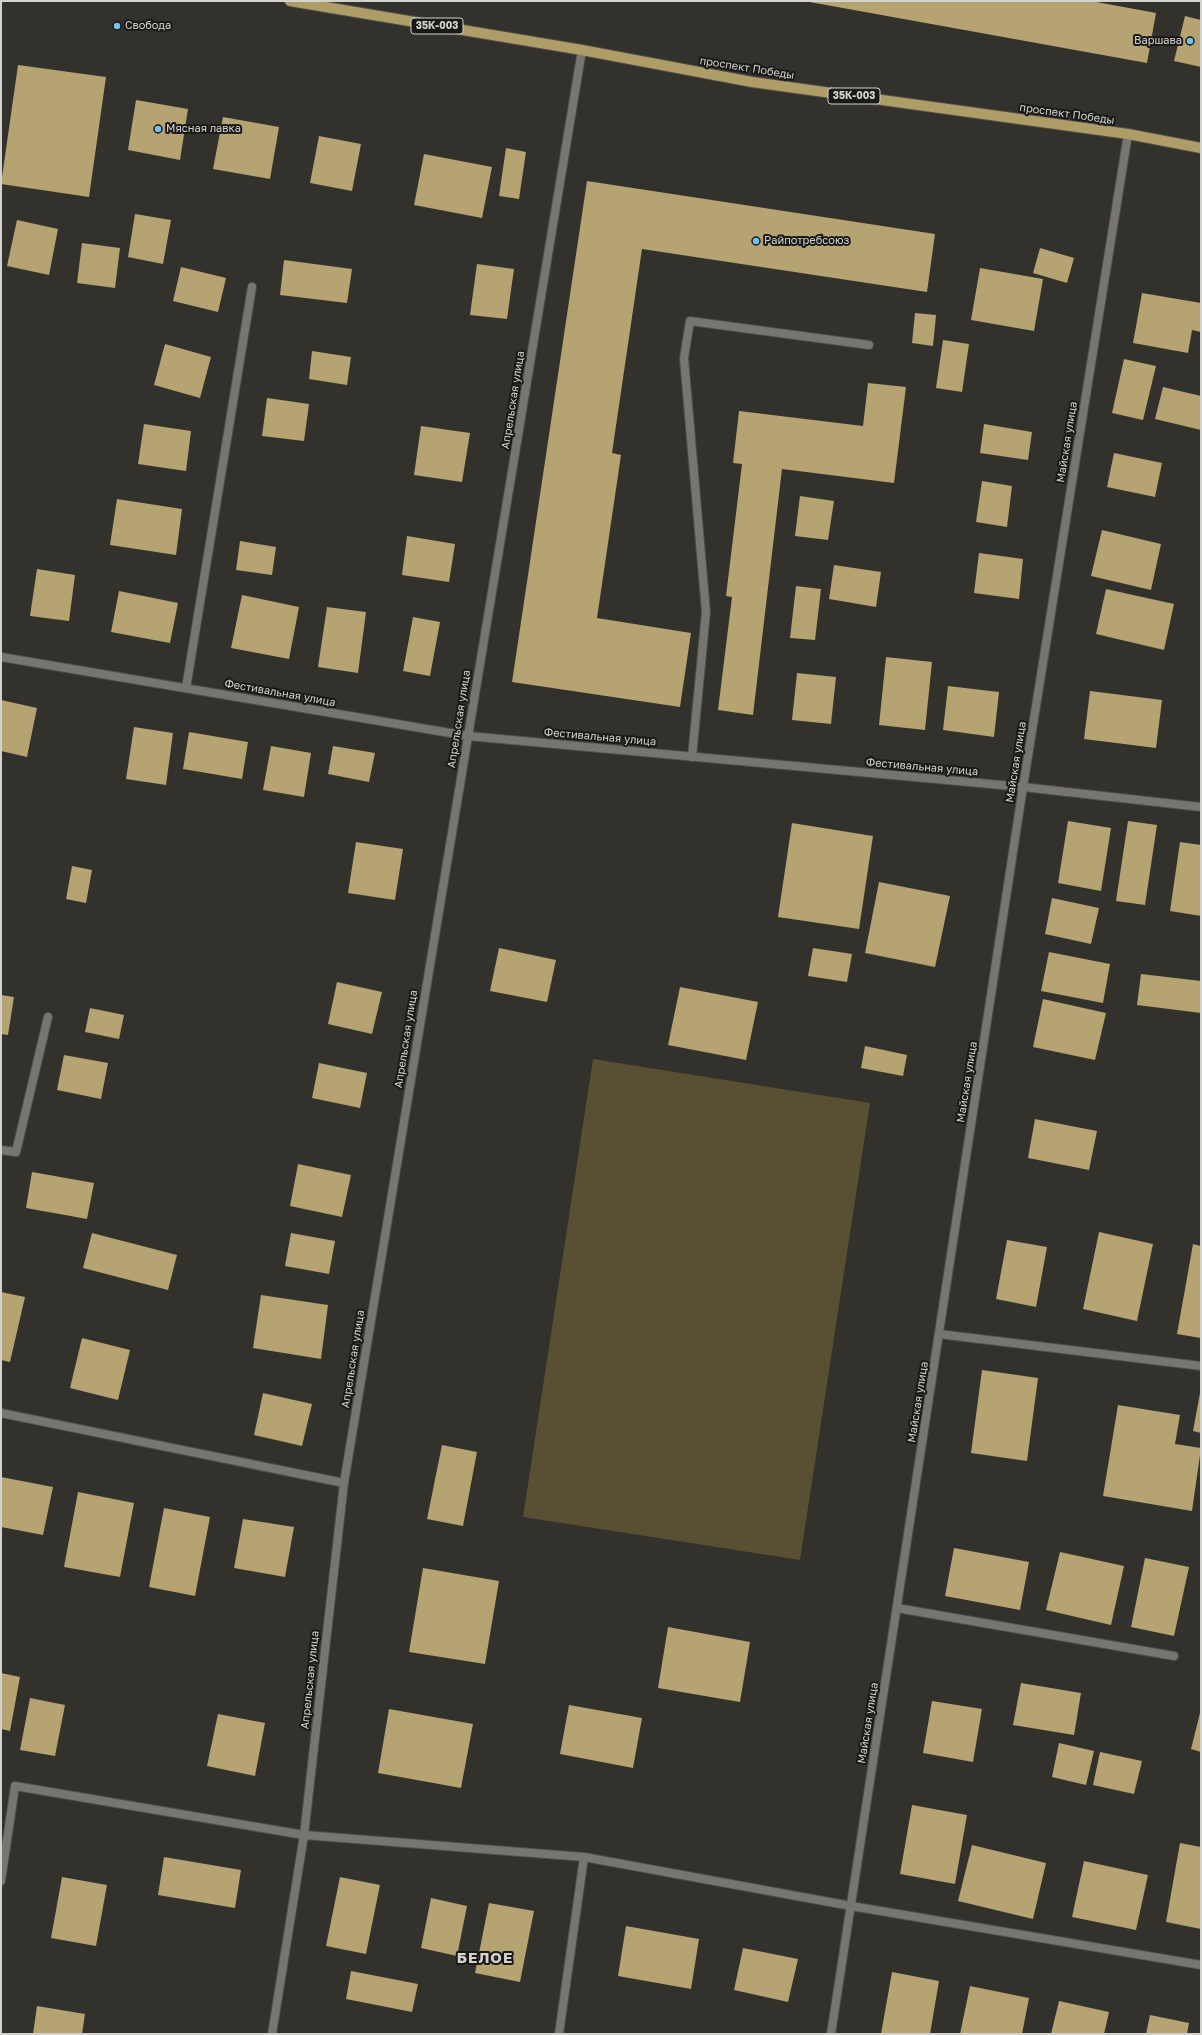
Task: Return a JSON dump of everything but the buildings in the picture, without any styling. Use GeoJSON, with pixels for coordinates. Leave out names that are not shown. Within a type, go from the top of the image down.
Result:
{"type":"FeatureCollection","features":[{"type":"Feature","properties":{"kind":"main road","name":"проспект Победы"},"geometry":{"type":"LineString","coordinates":[[292,1],[582,50],[752,82],[1128,134],[1201,148]]}},
{"type":"Feature","properties":{"kind":"street","name":"Апрельская улица"},"geometry":{"type":"LineString","coordinates":[[272,2034],[304,1835],[344,1483],[582,50]]}},
{"type":"Feature","properties":{"kind":"street","name":"Майская улица"},"geometry":{"type":"LineString","coordinates":[[831,2034],[1023,787],[1128,134]]}},
{"type":"Feature","properties":{"kind":"street"},"geometry":{"type":"LineString","coordinates":[[186,688],[252,287]]}},
{"type":"Feature","properties":{"kind":"street"},"geometry":{"type":"LineString","coordinates":[[692,757],[706,612],[684,358],[690,321],[869,345]]}},
{"type":"Feature","properties":{"kind":"street","name":"Фестивальная улица"},"geometry":{"type":"LineString","coordinates":[[1,657],[468,736],[1023,787],[1201,807]]}},
{"type":"Feature","properties":{"kind":"street"},"geometry":{"type":"LineString","coordinates":[[1,1150],[16,1152],[48,1017]]}},
{"type":"Feature","properties":{"kind":"street"},"geometry":{"type":"LineString","coordinates":[[939,1334],[1201,1366]]}},
{"type":"Feature","properties":{"kind":"street"},"geometry":{"type":"LineString","coordinates":[[1,1412],[344,1483]]}},
{"type":"Feature","properties":{"kind":"street"},"geometry":{"type":"LineString","coordinates":[[897,1608],[1174,1656]]}},
{"type":"Feature","properties":{"kind":"street"},"geometry":{"type":"LineString","coordinates":[[1,1881],[15,1786],[304,1835],[584,1857],[851,1906],[1201,1965]]}},
{"type":"Feature","properties":{"kind":"street"},"geometry":{"type":"LineString","coordinates":[[559,2034],[584,1857]]}},
{"type":"Feature","properties":{"kind":"shaded area"},"geometry":{"type":"Polygon","coordinates":[[[593,1059],[870,1103],[800,1560],[523,1517],[593,1059]]]}},
{"type":"Feature","properties":{"kind":"place","name":"Свобода"},"geometry":{"type":"Point","coordinates":[117,26]}},
{"type":"Feature","properties":{"kind":"place","name":"Варшава"},"geometry":{"type":"Point","coordinates":[1190,41]}},
{"type":"Feature","properties":{"kind":"place","name":"Мясная лавка"},"geometry":{"type":"Point","coordinates":[158,129]}},
{"type":"Feature","properties":{"kind":"place","name":"Райпотребсоюз"},"geometry":{"type":"Point","coordinates":[756,241]}},
{"type":"Feature","properties":{"kind":"district","name":"БЕЛОЕ"},"geometry":{"type":"Point","coordinates":[485,1958]}}]}
